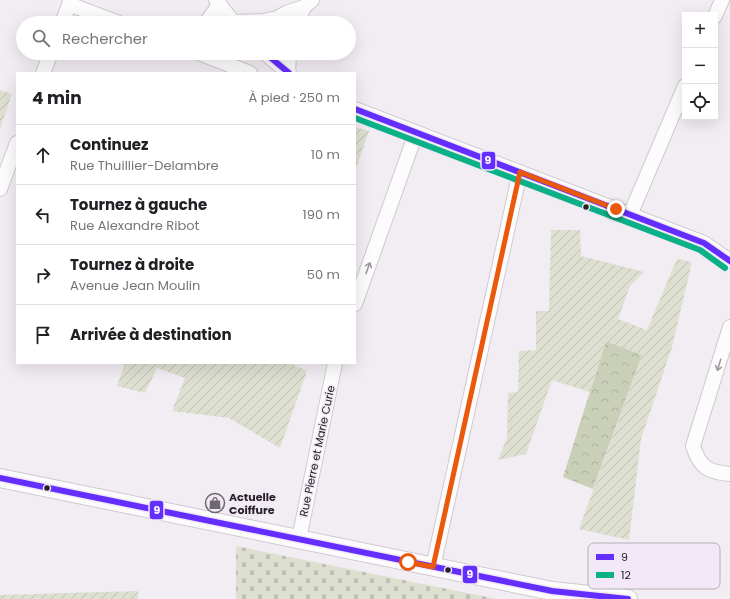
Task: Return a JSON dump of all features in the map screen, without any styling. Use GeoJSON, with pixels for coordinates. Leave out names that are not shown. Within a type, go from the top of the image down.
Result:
{"type":"FeatureCollection","features":[{"type":"Feature","properties":{"kind":"main road"},"geometry":{"type":"LineString","coordinates":[[0,478],[433,567],[552,595],[628,599]]}},
{"type":"Feature","properties":{"kind":"street"},"geometry":{"type":"LineString","coordinates":[[717,12],[722,0]]}},
{"type":"Feature","properties":{"kind":"street"},"geometry":{"type":"LineString","coordinates":[[65,16],[70,2],[103,16]]}},
{"type":"Feature","properties":{"kind":"street"},"geometry":{"type":"LineString","coordinates":[[210,16],[218,2],[229,16]]}},
{"type":"Feature","properties":{"kind":"street"},"geometry":{"type":"LineString","coordinates":[[281,16],[308,3]]}},
{"type":"Feature","properties":{"kind":"street"},"geometry":{"type":"LineString","coordinates":[[301,16],[308,3]]}},
{"type":"Feature","properties":{"kind":"street"},"geometry":{"type":"LineString","coordinates":[[43,72],[48,60]]}},
{"type":"Feature","properties":{"kind":"street"},"geometry":{"type":"LineString","coordinates":[[217,60],[247,72]]}},
{"type":"Feature","properties":{"kind":"street"},"geometry":{"type":"LineString","coordinates":[[273,60],[287,72]]}},
{"type":"Feature","properties":{"kind":"street"},"geometry":{"type":"LineString","coordinates":[[288,72],[289,60]]}},
{"type":"Feature","properties":{"kind":"street"},"geometry":{"type":"LineString","coordinates":[[630,215],[682,93]]}},
{"type":"Feature","properties":{"kind":"street"},"geometry":{"type":"LineString","coordinates":[[356,109],[704,243],[730,261]]}},
{"type":"Feature","properties":{"kind":"street"},"geometry":{"type":"LineString","coordinates":[[356,301],[416,133]]}},
{"type":"Feature","properties":{"kind":"street"},"geometry":{"type":"LineString","coordinates":[[0,189],[16,146]]}},
{"type":"Feature","properties":{"kind":"street"},"geometry":{"type":"LineString","coordinates":[[433,567],[520,172]]}},
{"type":"Feature","properties":{"kind":"street"},"geometry":{"type":"LineString","coordinates":[[730,327],[693,446],[700,462],[706,469],[730,474]]}},
{"type":"Feature","properties":{"kind":"street","name":"Rue Pierre et Marie Curie"},"geometry":{"type":"LineString","coordinates":[[299,539],[335,364]]}},
{"type":"Feature","properties":{"kind":"green space"},"geometry":{"type":"Polygon","coordinates":[[[0,90],[12,94],[0,129],[0,90]]]}},
{"type":"Feature","properties":{"kind":"green space"},"geometry":{"type":"Polygon","coordinates":[[[356,127],[369,131],[356,168],[356,127]]]}},
{"type":"Feature","properties":{"kind":"green space"},"geometry":{"type":"Polygon","coordinates":[[[551,230],[580,230],[581,256],[644,272],[630,286],[618,319],[647,330],[677,259],[692,262],[672,347],[641,439],[629,540],[579,529],[642,355],[606,341],[590,392],[552,380],[526,454],[498,460],[507,438],[508,393],[518,392],[519,351],[536,350],[536,311],[549,311],[551,230]]]}},
{"type":"Feature","properties":{"kind":"green space"},"geometry":{"type":"Polygon","coordinates":[[[606,341],[642,355],[593,489],[563,477],[606,341]]]}},
{"type":"Feature","properties":{"kind":"green space"},"geometry":{"type":"Polygon","coordinates":[[[125,364],[291,364],[307,371],[280,448],[229,418],[172,411],[185,378],[157,368],[145,393],[117,386],[125,364]]]}},
{"type":"Feature","properties":{"kind":"green space"},"geometry":{"type":"Polygon","coordinates":[[[236,546],[497,599],[236,599],[236,546]]]}},
{"type":"Feature","properties":{"kind":"green space"},"geometry":{"type":"Polygon","coordinates":[[[138,591],[138,599],[0,599],[0,595],[138,591]]]}},
{"type":"Feature","properties":{"kind":"transit line","name":"9"},"geometry":{"type":"LineString","coordinates":[[273,60],[288,72]]}},
{"type":"Feature","properties":{"kind":"transit line","name":"9"},"geometry":{"type":"LineString","coordinates":[[356,109],[704,243],[730,261]]}},
{"type":"Feature","properties":{"kind":"transit line","name":"12"},"geometry":{"type":"LineString","coordinates":[[356,118],[700,250],[725,268]]}},
{"type":"Feature","properties":{"kind":"transit line","name":"9"},"geometry":{"type":"LineString","coordinates":[[0,478],[552,591],[628,599]]}},
{"type":"Feature","properties":{"kind":"place","name":"Actuelle Coiffure"},"geometry":{"type":"Point","coordinates":[215,503]}},
{"type":"Feature","properties":{"kind":"route"},"geometry":{"type":"LineString","coordinates":[[408,562],[433,567],[520,172],[616,209]]}}]}
